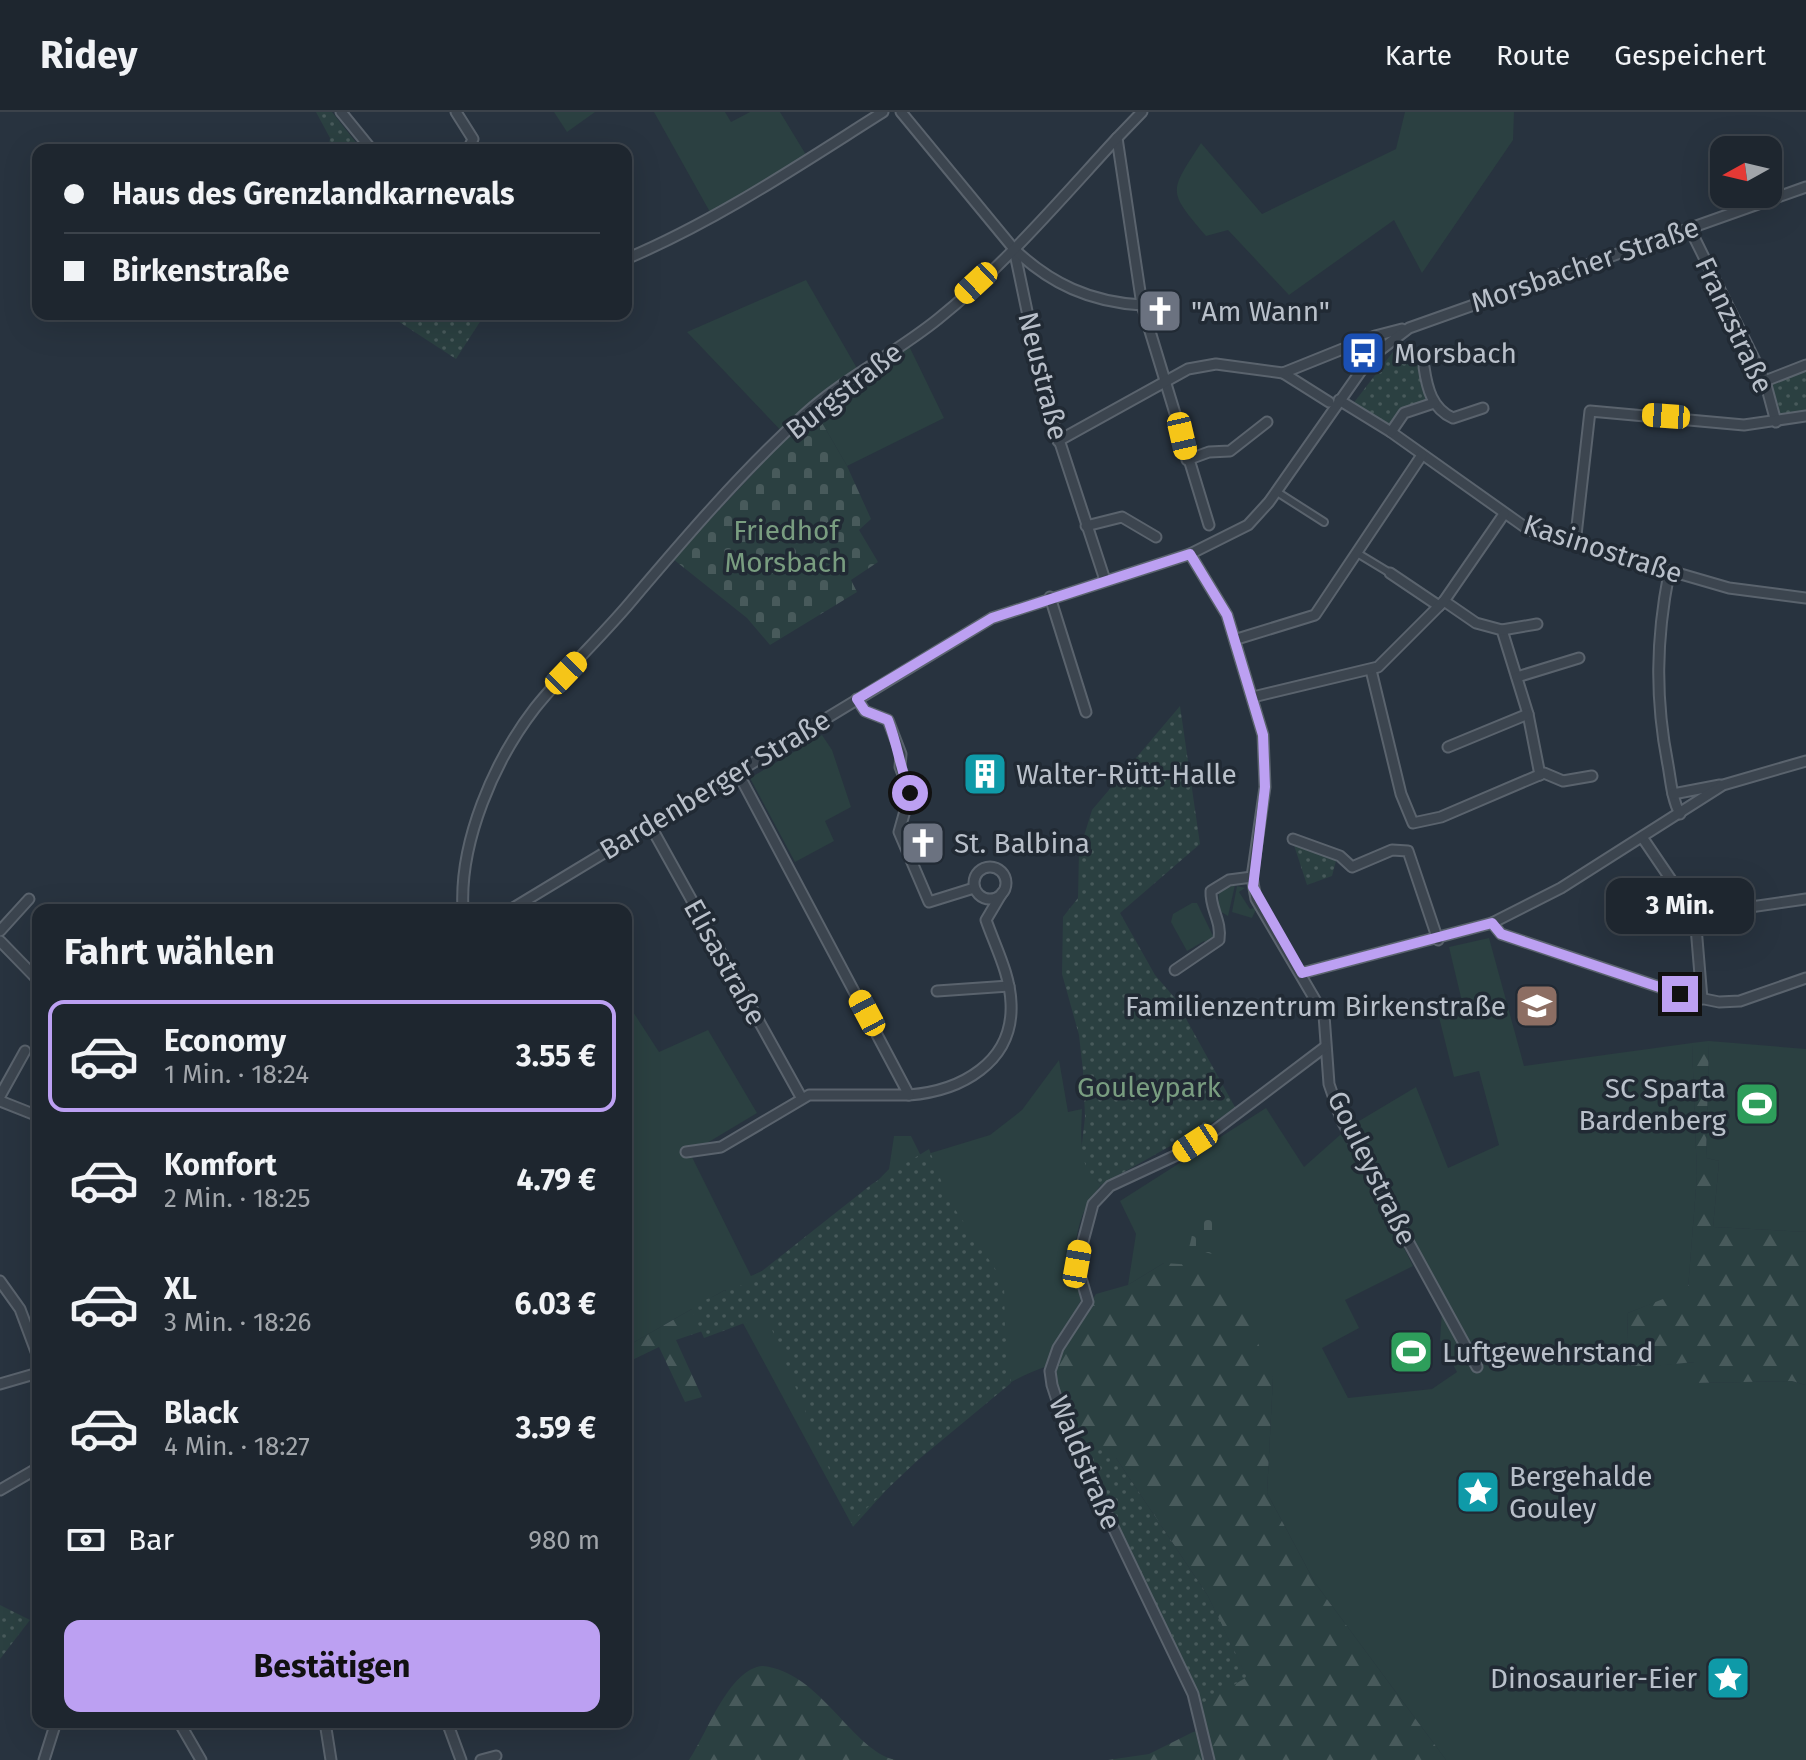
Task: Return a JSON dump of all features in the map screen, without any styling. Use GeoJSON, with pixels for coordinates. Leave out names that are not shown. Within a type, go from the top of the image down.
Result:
{"type":"FeatureCollection","features":[{"type":"Feature","properties":{"kind":"street"},"geometry":{"type":"LineString","coordinates":[[341,112],[367,144]]}},
{"type":"Feature","properties":{"kind":"street"},"geometry":{"type":"LineString","coordinates":[[456,112],[471,131],[471,144]]}},
{"type":"Feature","properties":{"kind":"street"},"geometry":{"type":"LineString","coordinates":[[632,256],[761,191],[883,112]]}},
{"type":"Feature","properties":{"kind":"street","name":"Neustraße"},"geometry":{"type":"LineString","coordinates":[[901,112],[1014,249],[1045,397],[1105,580]]}},
{"type":"Feature","properties":{"kind":"street"},"geometry":{"type":"LineString","coordinates":[[1142,112],[1117,138],[1142,305],[1209,525]]}},
{"type":"Feature","properties":{"kind":"street","name":"Burgstraße"},"geometry":{"type":"LineString","coordinates":[[464,904],[468,851],[480,816],[502,763],[540,702],[601,638],[666,560],[806,414],[939,318],[1014,249],[1117,138]]}},
{"type":"Feature","properties":{"kind":"street","name":"Morsbacher Straße"},"geometry":{"type":"LineString","coordinates":[[1278,372],[1806,187]]}},
{"type":"Feature","properties":{"kind":"street","name":"Franzstraße"},"geometry":{"type":"LineString","coordinates":[[1690,229],[1765,381],[1776,422]]}},
{"type":"Feature","properties":{"kind":"street"},"geometry":{"type":"LineString","coordinates":[[1014,249],[1058,284],[1111,303],[1142,305]]}},
{"type":"Feature","properties":{"kind":"street","name":"Morsbacher Straße"},"geometry":{"type":"LineString","coordinates":[[1370,358],[1409,328]]}},
{"type":"Feature","properties":{"kind":"street","name":"Bardenberger Straße"},"geometry":{"type":"LineString","coordinates":[[520,904],[992,618],[1190,554],[1248,525],[1276,491],[1334,401],[1370,358]]}},
{"type":"Feature","properties":{"kind":"street","name":"Morsbacher Straße"},"geometry":{"type":"LineString","coordinates":[[1058,441],[1164,380],[1188,369],[1216,364],[1278,372],[1334,401]]}},
{"type":"Feature","properties":{"kind":"street"},"geometry":{"type":"LineString","coordinates":[[1765,381],[1806,365]]}},
{"type":"Feature","properties":{"kind":"street"},"geometry":{"type":"LineString","coordinates":[[1424,367],[1434,403],[1453,418],[1483,408]]}},
{"type":"Feature","properties":{"kind":"street","name":"Kasinostraße"},"geometry":{"type":"LineString","coordinates":[[1334,401],[1391,432],[1529,530],[1729,588],[1806,598]]}},
{"type":"Feature","properties":{"kind":"street"},"geometry":{"type":"LineString","coordinates":[[1391,432],[1404,413],[1434,403]]}},
{"type":"Feature","properties":{"kind":"street"},"geometry":{"type":"LineString","coordinates":[[1575,544],[1590,411],[1744,425],[1806,416]]}},
{"type":"Feature","properties":{"kind":"street"},"geometry":{"type":"LineString","coordinates":[[1187,460],[1209,452],[1230,451],[1267,422]]}},
{"type":"Feature","properties":{"kind":"street"},"geometry":{"type":"LineString","coordinates":[[1237,639],[1315,615],[1422,455]]}},
{"type":"Feature","properties":{"kind":"street"},"geometry":{"type":"LineString","coordinates":[[1276,491],[1324,522]]}},
{"type":"Feature","properties":{"kind":"street"},"geometry":{"type":"LineString","coordinates":[[1253,697],[1371,670],[1387,659],[1442,603],[1504,514]]}},
{"type":"Feature","properties":{"kind":"street"},"geometry":{"type":"LineString","coordinates":[[1086,526],[1122,517],[1156,537]]}},
{"type":"Feature","properties":{"kind":"street"},"geometry":{"type":"LineString","coordinates":[[1357,553],[1476,623],[1502,630],[1537,624]]}},
{"type":"Feature","properties":{"kind":"street","name":"Gouleystraße"},"geometry":{"type":"LineString","coordinates":[[1190,554],[1216,591],[1237,639],[1266,758],[1252,877],[1256,899],[1324,1015],[1332,1101],[1477,1367]]}},
{"type":"Feature","properties":{"kind":"street"},"geometry":{"type":"LineString","coordinates":[[1669,573],[1657,662],[1661,723],[1673,794],[1680,814]]}},
{"type":"Feature","properties":{"kind":"street"},"geometry":{"type":"LineString","coordinates":[[1050,597],[1086,712]]}},
{"type":"Feature","properties":{"kind":"street"},"geometry":{"type":"LineString","coordinates":[[1502,630],[1528,714],[1540,775]]}},
{"type":"Feature","properties":{"kind":"street"},"geometry":{"type":"LineString","coordinates":[[1517,677],[1579,658]]}},
{"type":"Feature","properties":{"kind":"street"},"geometry":{"type":"LineString","coordinates":[[1371,670],[1401,794],[1413,823],[1441,817],[1540,775],[1550,774],[1563,781],[1592,776]]}},
{"type":"Feature","properties":{"kind":"street"},"geometry":{"type":"LineString","coordinates":[[857,699],[865,711],[888,720],[901,754],[900,767],[910,793],[899,832],[929,902],[975,890],[991,899],[1002,893]]}},
{"type":"Feature","properties":{"kind":"street"},"geometry":{"type":"LineString","coordinates":[[1448,747],[1528,714]]}},
{"type":"Feature","properties":{"kind":"street"},"geometry":{"type":"LineString","coordinates":[[1673,794],[1723,785],[1806,761]]}},
{"type":"Feature","properties":{"kind":"street"},"geometry":{"type":"LineString","coordinates":[[738,773],[909,1095]]}},
{"type":"Feature","properties":{"kind":"street"},"geometry":{"type":"LineString","coordinates":[[1302,973],[1438,940],[1492,923],[1561,888],[1723,785]]}},
{"type":"Feature","properties":{"kind":"street","name":"Elisastraße"},"geometry":{"type":"LineString","coordinates":[[650,825],[801,1097]]}},
{"type":"Feature","properties":{"kind":"street"},"geometry":{"type":"LineString","coordinates":[[1642,837],[1695,915],[1702,999]]}},
{"type":"Feature","properties":{"kind":"street"},"geometry":{"type":"LineString","coordinates":[[1293,839],[1340,856],[1352,867],[1403,848],[1413,862],[1438,940]]}},
{"type":"Feature","properties":{"kind":"street"},"geometry":{"type":"LineString","coordinates":[[686,1152],[721,1147],[801,1097],[822,1093],[909,1095],[959,1084],[988,1065],[1007,1035],[1011,1012],[1009,986],[975,890],[977,872],[993,866],[1006,878],[1002,893],[986,920]]}},
{"type":"Feature","properties":{"kind":"street"},"geometry":{"type":"LineString","coordinates":[[1175,970],[1219,940],[1220,925],[1211,891],[1229,880],[1252,877]]}},
{"type":"Feature","properties":{"kind":"street"},"geometry":{"type":"LineString","coordinates":[[0,931],[29,899]]}},
{"type":"Feature","properties":{"kind":"street"},"geometry":{"type":"LineString","coordinates":[[1695,915],[1806,899]]}},
{"type":"Feature","properties":{"kind":"street"},"geometry":{"type":"LineString","coordinates":[[1492,923],[1501,934],[1702,999],[1740,1001],[1806,978]]}},
{"type":"Feature","properties":{"kind":"street"},"geometry":{"type":"LineString","coordinates":[[0,941],[32,974]]}},
{"type":"Feature","properties":{"kind":"street"},"geometry":{"type":"LineString","coordinates":[[937,991],[1009,986]]}},
{"type":"Feature","properties":{"kind":"street","name":"Waldstraße"},"geometry":{"type":"LineString","coordinates":[[1209,1760],[1193,1694],[1067,1431],[1050,1371],[1058,1348],[1088,1302],[1077,1264],[1093,1204],[1110,1186],[1181,1153],[1210,1134],[1325,1047]]}},
{"type":"Feature","properties":{"kind":"street"},"geometry":{"type":"LineString","coordinates":[[25,1051],[0,1098],[32,1113]]}},
{"type":"Feature","properties":{"kind":"street"},"geometry":{"type":"LineString","coordinates":[[0,1281],[20,1309],[32,1341]]}},
{"type":"Feature","properties":{"kind":"street"},"geometry":{"type":"LineString","coordinates":[[0,1384],[32,1375]]}},
{"type":"Feature","properties":{"kind":"street"},"geometry":{"type":"LineString","coordinates":[[0,1490],[32,1471]]}},
{"type":"Feature","properties":{"kind":"street"},"geometry":{"type":"LineString","coordinates":[[44,1760],[54,1728]]}},
{"type":"Feature","properties":{"kind":"street"},"geometry":{"type":"LineString","coordinates":[[182,1728],[201,1760]]}},
{"type":"Feature","properties":{"kind":"street"},"geometry":{"type":"LineString","coordinates":[[326,1728],[331,1760]]}},
{"type":"Feature","properties":{"kind":"street"},"geometry":{"type":"LineString","coordinates":[[449,1728],[461,1760]]}},
{"type":"Feature","properties":{"kind":"street"},"geometry":{"type":"LineString","coordinates":[[481,1760],[496,1756]]}},
{"type":"Feature","properties":{"kind":"green space"},"geometry":{"type":"Polygon","coordinates":[[[316,112],[332,112],[357,144],[329,144],[330,138],[316,112]]]}},
{"type":"Feature","properties":{"kind":"green space"},"geometry":{"type":"Polygon","coordinates":[[[554,112],[595,112],[567,132],[554,112]]]}},
{"type":"Feature","properties":{"kind":"green space"},"geometry":{"type":"Polygon","coordinates":[[[654,112],[725,112],[731,122],[750,112],[780,112],[811,163],[715,221],[654,112]]]}},
{"type":"Feature","properties":{"kind":"green space"},"geometry":{"type":"Polygon","coordinates":[[[1405,112],[1514,112],[1513,140],[1422,273],[1394,220],[1289,295],[1228,230],[1206,236],[1179,200],[1178,182],[1201,143],[1262,214],[1396,149],[1405,112]]]}},
{"type":"Feature","properties":{"kind":"green space"},"geometry":{"type":"Polygon","coordinates":[[[806,280],[862,377],[909,346],[944,418],[847,466],[814,409],[787,437],[687,332],[806,280]]]}},
{"type":"Feature","properties":{"kind":"green space"},"geometry":{"type":"Polygon","coordinates":[[[396,320],[481,320],[456,359],[396,320]]]}},
{"type":"Feature","properties":{"kind":"green space"},"geometry":{"type":"Polygon","coordinates":[[[1399,344],[1422,366],[1429,400],[1409,406],[1389,429],[1352,405],[1399,344]]]}},
{"type":"Feature","properties":{"kind":"green space"},"geometry":{"type":"Polygon","coordinates":[[[1806,368],[1806,413],[1778,418],[1768,382],[1806,368]]]}},
{"type":"Feature","properties":{"kind":"green space","name":"Friedhof Morsbach"},"geometry":{"type":"Polygon","coordinates":[[[814,409],[847,466],[871,519],[859,530],[878,562],[851,580],[857,592],[770,645],[747,618],[673,559],[814,409]]]}},
{"type":"Feature","properties":{"kind":"green space","name":"Gouleypark"},"geometry":{"type":"Polygon","coordinates":[[[1180,706],[1200,844],[1120,913],[1155,975],[1174,997],[1236,1109],[1101,1185],[1088,1172],[1081,1152],[1085,1117],[1083,1071],[1079,1035],[1062,974],[1063,917],[1078,898],[1079,852],[1092,810],[1180,706]]]}},
{"type":"Feature","properties":{"kind":"green space"},"geometry":{"type":"Polygon","coordinates":[[[822,735],[832,750],[851,807],[825,821],[834,841],[795,862],[750,778],[822,735]]]}},
{"type":"Feature","properties":{"kind":"green space"},"geometry":{"type":"Polygon","coordinates":[[[1293,842],[1337,857],[1332,876],[1307,885],[1293,842]]]}},
{"type":"Feature","properties":{"kind":"green space"},"geometry":{"type":"Polygon","coordinates":[[[1235,885],[1228,916],[1218,910],[1219,890],[1235,885]]]}},
{"type":"Feature","properties":{"kind":"green space"},"geometry":{"type":"Polygon","coordinates":[[[1237,886],[1245,888],[1239,892],[1250,909],[1257,907],[1252,918],[1232,912],[1237,886]]]}},
{"type":"Feature","properties":{"kind":"green space"},"geometry":{"type":"Polygon","coordinates":[[[1197,903],[1214,938],[1207,946],[1204,941],[1187,951],[1171,922],[1173,914],[1197,903]]]}},
{"type":"Feature","properties":{"kind":"green space"},"geometry":{"type":"Polygon","coordinates":[[[1489,938],[1524,1066],[1692,1043],[1697,1176],[1688,1290],[1628,1313],[1626,1368],[1695,1362],[1694,1383],[1792,1381],[1806,1385],[1806,1760],[1446,1760],[1315,1583],[1267,1493],[1273,1377],[1164,1263],[1128,1285],[1136,1234],[1120,1201],[1266,1108],[1304,1167],[1349,1127],[1416,1087],[1448,1168],[1499,1145],[1479,1071],[1454,1077],[1439,1017],[1464,1010],[1449,947],[1489,938]],[[1414,1244],[1404,1248],[1413,1266],[1345,1300],[1359,1328],[1322,1348],[1348,1398],[1432,1389],[1457,1372],[1440,1340],[1442,1311],[1414,1244]]]}},
{"type":"Feature","properties":{"kind":"green space"},"geometry":{"type":"Polygon","coordinates":[[[632,1010],[659,1052],[708,1030],[757,1113],[707,1143],[687,1147],[751,1276],[811,1248],[889,1169],[894,1136],[911,1136],[921,1156],[990,1135],[1022,1110],[1059,1060],[1068,1112],[1082,1109],[1085,1159],[1101,1185],[1084,1211],[1076,1240],[1076,1269],[1081,1300],[1045,1367],[1016,1380],[964,1414],[917,1457],[853,1527],[725,1290],[632,1344],[632,1010]]]}},
{"type":"Feature","properties":{"kind":"green space","name":"SC Sparta Bardenberg"},"geometry":{"type":"Polygon","coordinates":[[[1709,1041],[1806,1049],[1806,1232],[1713,1227],[1719,1161],[1706,1158],[1709,1041]]]}},
{"type":"Feature","properties":{"kind":"green space"},"geometry":{"type":"Polygon","coordinates":[[[1709,1041],[1706,1158],[1719,1161],[1713,1227],[1806,1232],[1806,1385],[1792,1381],[1694,1383],[1694,1362],[1626,1369],[1628,1313],[1688,1289],[1697,1176],[1692,1043],[1709,1041]]]}},
{"type":"Feature","properties":{"kind":"green space"},"geometry":{"type":"Polygon","coordinates":[[[929,1149],[948,1199],[1004,1282],[1005,1332],[1011,1383],[918,1460],[851,1523],[766,1315],[704,1338],[690,1306],[747,1283],[872,1184],[929,1149]]]}},
{"type":"Feature","properties":{"kind":"green space"},"geometry":{"type":"Polygon","coordinates":[[[1197,1214],[1222,1219],[1212,1254],[1189,1248],[1197,1214]]]}},
{"type":"Feature","properties":{"kind":"green space"},"geometry":{"type":"Polygon","coordinates":[[[1164,1263],[1194,1265],[1227,1273],[1273,1377],[1267,1493],[1315,1583],[1446,1760],[1108,1760],[1149,1754],[1193,1732],[1206,1730],[1202,1704],[1246,1676],[1208,1596],[1116,1458],[1082,1457],[1056,1388],[1056,1360],[1061,1347],[1096,1294],[1128,1285],[1164,1263]]]}},
{"type":"Feature","properties":{"kind":"green space"},"geometry":{"type":"Polygon","coordinates":[[[725,1290],[741,1318],[676,1340],[702,1397],[685,1402],[659,1347],[632,1360],[632,1344],[725,1290]]]}},
{"type":"Feature","properties":{"kind":"green space"},"geometry":{"type":"Polygon","coordinates":[[[1098,1448],[1116,1458],[1208,1596],[1247,1677],[1202,1704],[1082,1457],[1098,1448]]]}},
{"type":"Feature","properties":{"kind":"green space"},"geometry":{"type":"Polygon","coordinates":[[[0,1605],[30,1620],[0,1659],[0,1605]]]}},
{"type":"Feature","properties":{"kind":"green space"},"geometry":{"type":"Polygon","coordinates":[[[763,1666],[784,1671],[802,1682],[865,1743],[880,1754],[896,1760],[689,1760],[729,1690],[751,1670],[763,1666]]]}},
{"type":"Feature","properties":{"kind":"place","name":"\"Am Wann\""},"geometry":{"type":"Point","coordinates":[1160,311]}},
{"type":"Feature","properties":{"kind":"place","name":"Morsbach"},"geometry":{"type":"Point","coordinates":[1363,353]}},
{"type":"Feature","properties":{"kind":"place","name":"Walter-Rütt-Halle"},"geometry":{"type":"Point","coordinates":[985,774]}},
{"type":"Feature","properties":{"kind":"place","name":"St. Balbina"},"geometry":{"type":"Point","coordinates":[923,843]}},
{"type":"Feature","properties":{"kind":"place","name":"Familienzentrum Birkenstraße"},"geometry":{"type":"Point","coordinates":[1537,1006]}},
{"type":"Feature","properties":{"kind":"place","name":"SC Sparta Bardenberg"},"geometry":{"type":"Point","coordinates":[1757,1104]}},
{"type":"Feature","properties":{"kind":"place","name":"Luftgewehrstand"},"geometry":{"type":"Point","coordinates":[1411,1352]}},
{"type":"Feature","properties":{"kind":"place","name":"Bergehalde Gouley"},"geometry":{"type":"Point","coordinates":[1478,1492]}},
{"type":"Feature","properties":{"kind":"place","name":"Dinosaurier-Eier"},"geometry":{"type":"Point","coordinates":[1728,1678]}},
{"type":"Feature","properties":{"kind":"route"},"geometry":{"type":"LineString","coordinates":[[910,793],[900,767],[901,754],[888,720],[865,711],[857,699],[992,618],[1190,554],[1216,591],[1237,639],[1263,735],[1265,787],[1252,877],[1256,899],[1302,973],[1438,940],[1492,923],[1501,934],[1680,994]]}}]}
